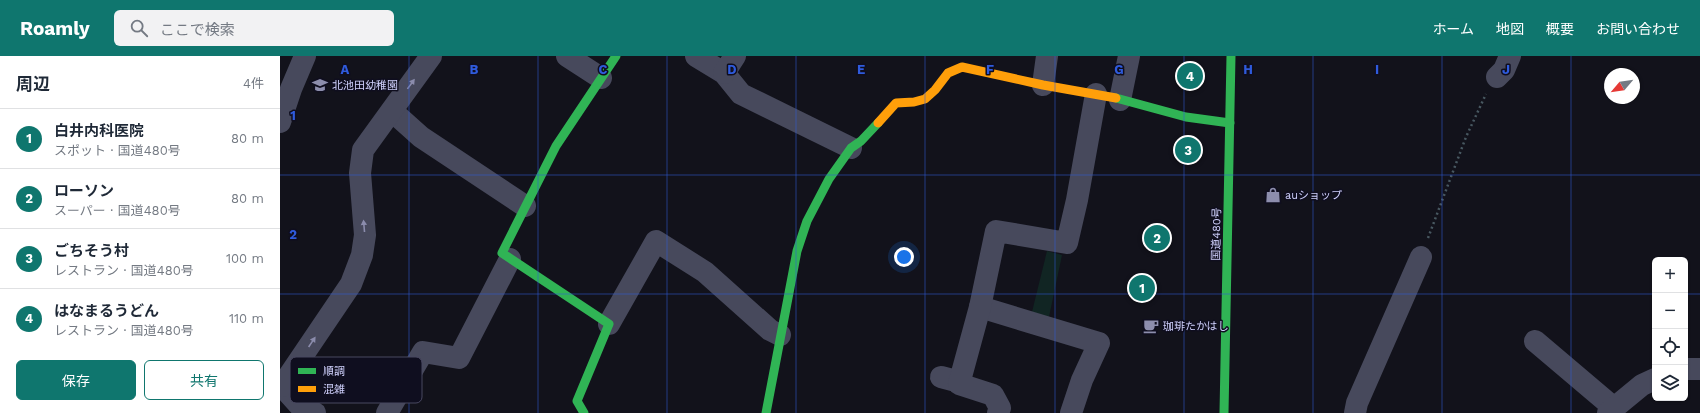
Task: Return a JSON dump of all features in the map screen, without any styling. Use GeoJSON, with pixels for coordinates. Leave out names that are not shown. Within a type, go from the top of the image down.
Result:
{"type":"FeatureCollection","features":[{"type":"Feature","properties":{"kind":"main road"},"geometry":{"type":"LineString","coordinates":[[584,413],[577,401],[609,324],[502,253],[556,146],[616,56]]}},
{"type":"Feature","properties":{"kind":"main road","name":"国道480号"},"geometry":{"type":"LineString","coordinates":[[1224,413],[1231,56]]}},
{"type":"Feature","properties":{"kind":"main road"},"geometry":{"type":"LineString","coordinates":[[766,413],[797,251],[807,221],[829,179],[851,148],[861,141],[896,103],[914,102],[925,99],[935,90],[948,73],[962,67],[1043,85],[1096,94],[1186,117],[1230,123]]}},
{"type":"Feature","properties":{"kind":"street"},"geometry":{"type":"LineString","coordinates":[[280,122],[291,89],[305,56]]}},
{"type":"Feature","properties":{"kind":"street"},"geometry":{"type":"LineString","coordinates":[[300,357],[351,284],[362,255],[365,235],[360,174],[363,150],[431,56]]}},
{"type":"Feature","properties":{"kind":"street"},"geometry":{"type":"LineString","coordinates":[[568,56],[601,78]]}},
{"type":"Feature","properties":{"kind":"street"},"geometry":{"type":"LineString","coordinates":[[696,56],[729,64],[741,94],[851,148]]}},
{"type":"Feature","properties":{"kind":"street"},"geometry":{"type":"LineString","coordinates":[[1043,85],[1047,56]]}},
{"type":"Feature","properties":{"kind":"street"},"geometry":{"type":"LineString","coordinates":[[1120,100],[1129,56]]}},
{"type":"Feature","properties":{"kind":"street"},"geometry":{"type":"LineString","coordinates":[[1497,77],[1504,70],[1510,56]]}},
{"type":"Feature","properties":{"kind":"street"},"geometry":{"type":"LineString","coordinates":[[998,413],[1000,408],[993,395],[951,380],[980,307],[996,231],[1067,243],[1077,200],[1096,94]]}},
{"type":"Feature","properties":{"kind":"street"},"geometry":{"type":"LineString","coordinates":[[392,111],[421,137],[525,206]]}},
{"type":"Feature","properties":{"kind":"street"},"geometry":{"type":"LineString","coordinates":[[609,324],[656,241],[705,272],[770,330],[780,334]]}},
{"type":"Feature","properties":{"kind":"street"},"geometry":{"type":"LineString","coordinates":[[1355,413],[1357,403],[1421,257]]}},
{"type":"Feature","properties":{"kind":"street"},"geometry":{"type":"LineString","coordinates":[[421,357],[424,352],[459,358],[510,259]]}},
{"type":"Feature","properties":{"kind":"street"},"geometry":{"type":"LineString","coordinates":[[980,307],[1100,343],[1082,380],[1071,413]]}},
{"type":"Feature","properties":{"kind":"street"},"geometry":{"type":"LineString","coordinates":[[1535,341],[1611,411],[1642,385],[1652,380]]}},
{"type":"Feature","properties":{"kind":"street"},"geometry":{"type":"LineString","coordinates":[[1688,369],[1700,369]]}},
{"type":"Feature","properties":{"kind":"street"},"geometry":{"type":"LineString","coordinates":[[290,372],[281,385],[290,394]]}},
{"type":"Feature","properties":{"kind":"street"},"geometry":{"type":"LineString","coordinates":[[298,403],[306,411]]}},
{"type":"Feature","properties":{"kind":"street"},"geometry":{"type":"LineString","coordinates":[[387,413],[393,403]]}},
{"type":"Feature","properties":{"kind":"path"},"geometry":{"type":"LineString","coordinates":[[1421,257],[1466,137],[1489,87],[1497,77]]}},
{"type":"Feature","properties":{"kind":"green space"},"geometry":{"type":"Polygon","coordinates":[[[1047,251],[1062,255],[1049,317],[1032,312],[1047,251]]]}},
{"type":"Feature","properties":{"kind":"traffic: fast"},"geometry":{"type":"LineString","coordinates":[[584,413],[577,401],[609,324],[502,253],[556,146],[616,56]]}},
{"type":"Feature","properties":{"kind":"traffic: fast"},"geometry":{"type":"LineString","coordinates":[[1224,413],[1231,56]]}},
{"type":"Feature","properties":{"kind":"traffic: fast"},"geometry":{"type":"LineString","coordinates":[[1116,98],[1186,117],[1230,123]]}},
{"type":"Feature","properties":{"kind":"traffic: fast"},"geometry":{"type":"LineString","coordinates":[[766,413],[797,251],[807,221],[829,179],[851,148],[861,141],[878,123]]}},
{"type":"Feature","properties":{"kind":"traffic: slow"},"geometry":{"type":"LineString","coordinates":[[878,123],[896,103],[914,102],[925,99],[935,90],[948,73],[962,67],[1043,85],[1116,98]]}},
{"type":"Feature","properties":{"kind":"place","name":"はなまるうどん"},"geometry":{"type":"Point","coordinates":[1190,76]}},
{"type":"Feature","properties":{"kind":"place","name":"北池田幼稚園"},"geometry":{"type":"Point","coordinates":[320,85]}},
{"type":"Feature","properties":{"kind":"place","name":"ごちそう村"},"geometry":{"type":"Point","coordinates":[1188,150]}},
{"type":"Feature","properties":{"kind":"place","name":"auショップ"},"geometry":{"type":"Point","coordinates":[1273,195]}},
{"type":"Feature","properties":{"kind":"place","name":"ローソン"},"geometry":{"type":"Point","coordinates":[1157,238]}},
{"type":"Feature","properties":{"kind":"place","name":"白井内科医院"},"geometry":{"type":"Point","coordinates":[1142,288]}},
{"type":"Feature","properties":{"kind":"place","name":"珈琲たかはし"},"geometry":{"type":"Point","coordinates":[1151,326]}}]}
